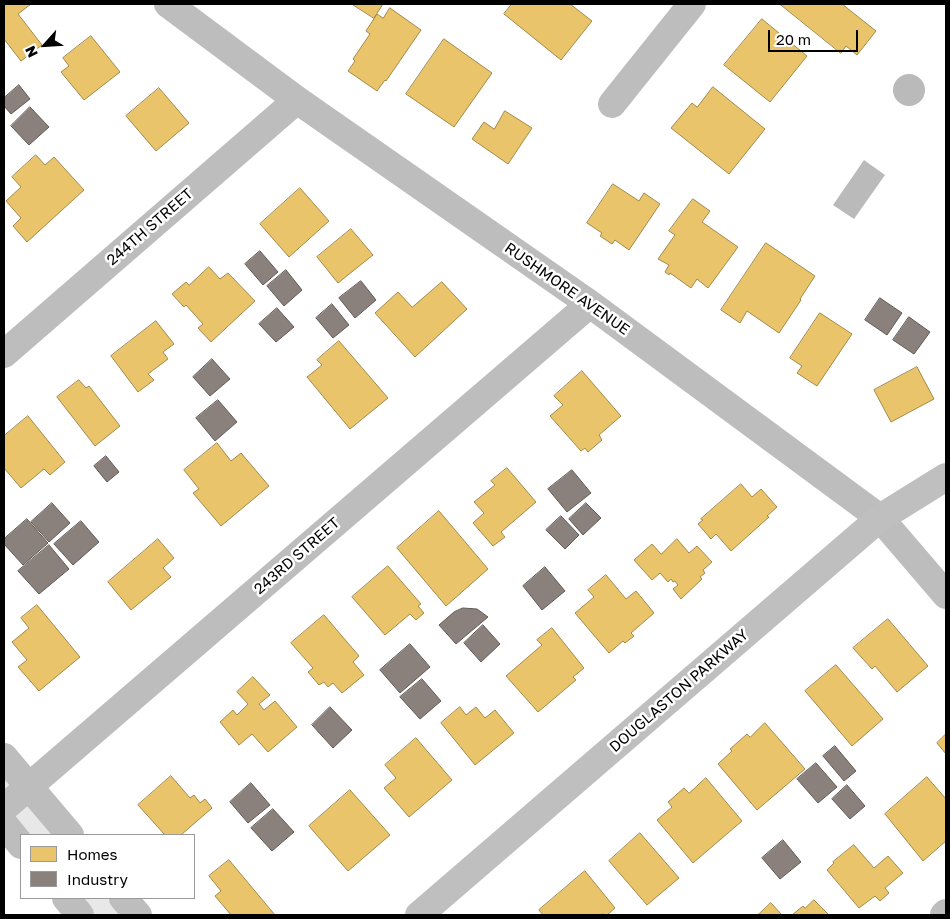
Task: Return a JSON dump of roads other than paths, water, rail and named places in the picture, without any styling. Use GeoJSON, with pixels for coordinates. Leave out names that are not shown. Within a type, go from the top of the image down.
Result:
{"type":"FeatureCollection","features":[{"type":"Feature","properties":{"kind":"main road","name":"DOUGLASTON PARKWAY"},"geometry":{"type":"LineString","coordinates":[[419,915],[880,518],[946,477]]}},
{"type":"Feature","properties":{"kind":"street","name":"RUSHMORE AVENUE"},"geometry":{"type":"LineString","coordinates":[[168,4],[297,100],[590,304],[880,518],[946,595]]}},
{"type":"Feature","properties":{"kind":"street"},"geometry":{"type":"LineString","coordinates":[[612,104],[692,4]]}},
{"type":"Feature","properties":{"kind":"street","name":"244TH STREET"},"geometry":{"type":"LineString","coordinates":[[4,354],[297,100]]}},
{"type":"Feature","properties":{"kind":"street","name":"243RD STREET"},"geometry":{"type":"LineString","coordinates":[[16,798],[590,304]]}},
{"type":"Feature","properties":{"kind":"street"},"geometry":{"type":"LineString","coordinates":[[4,757],[16,798],[69,834]]}},
{"type":"Feature","properties":{"kind":"street"},"geometry":{"type":"LineString","coordinates":[[4,824],[20,844]]}},
{"type":"Feature","properties":{"kind":"street"},"geometry":{"type":"LineString","coordinates":[[67,899],[80,915]]}},
{"type":"Feature","properties":{"kind":"street"},"geometry":{"type":"LineString","coordinates":[[124,899],[138,915]]}}]}
